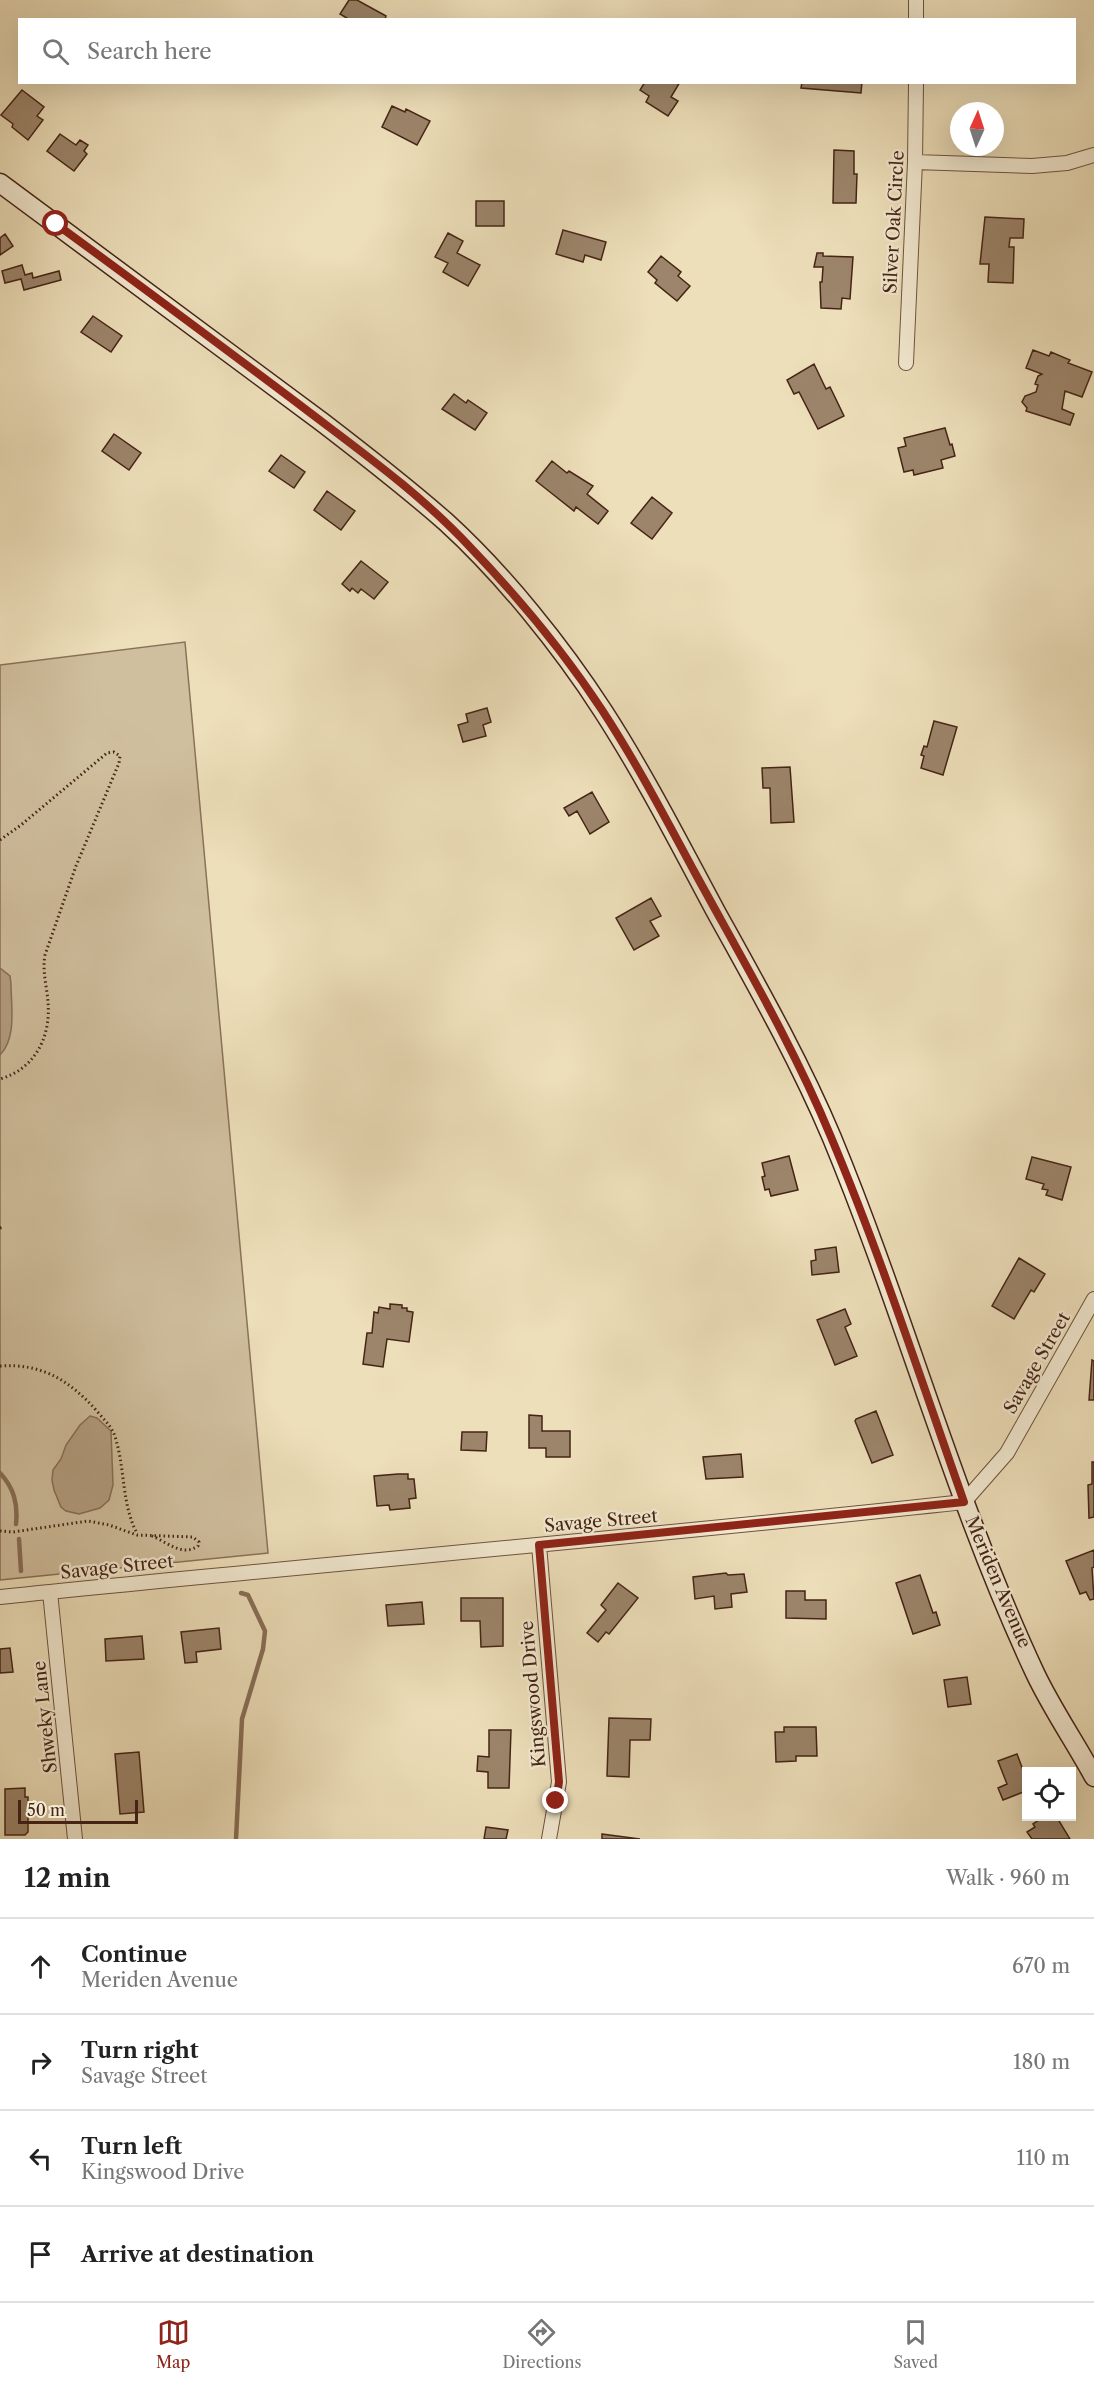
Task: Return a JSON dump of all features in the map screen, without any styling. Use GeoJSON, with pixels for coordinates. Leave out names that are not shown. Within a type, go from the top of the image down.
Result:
{"type":"FeatureCollection","features":[{"type":"Feature","properties":{"kind":"main road","name":"Meriden Avenue"},"geometry":{"type":"LineString","coordinates":[[0,183],[266,380],[407,489],[468,545],[534,618],[602,710],[663,815],[776,1021],[808,1086],[832,1139],[964,1502],[1036,1675],[1094,1777]]}},
{"type":"Feature","properties":{"kind":"street"},"geometry":{"type":"LineString","coordinates":[[916,0],[916,18]]}},
{"type":"Feature","properties":{"kind":"street","name":"Silver Oak Circle"},"geometry":{"type":"LineString","coordinates":[[906,363],[915,162],[916,84]]}},
{"type":"Feature","properties":{"kind":"street"},"geometry":{"type":"LineString","coordinates":[[915,162],[1032,166],[1067,164],[1094,155]]}},
{"type":"Feature","properties":{"kind":"street","name":"Savage Street"},"geometry":{"type":"LineString","coordinates":[[0,1597],[964,1502],[1007,1453],[1094,1299]]}},
{"type":"Feature","properties":{"kind":"street","name":"Kingswood Drive"},"geometry":{"type":"LineString","coordinates":[[539,1545],[559,1782],[549,1839]]}},
{"type":"Feature","properties":{"kind":"street","name":"Shweky Lane"},"geometry":{"type":"LineString","coordinates":[[50,1592],[75,1839]]}},
{"type":"Feature","properties":{"kind":"path"},"geometry":{"type":"LineString","coordinates":[[0,840],[30,818],[106,753],[114,752],[120,756],[79,857],[47,949],[44,969],[48,1018],[44,1041],[40,1050],[25,1066],[0,1079]]}},
{"type":"Feature","properties":{"kind":"path"},"geometry":{"type":"LineString","coordinates":[[0,1366],[33,1367],[55,1375],[75,1388],[107,1422],[117,1441],[128,1515],[137,1534]]}},
{"type":"Feature","properties":{"kind":"path"},"geometry":{"type":"LineString","coordinates":[[0,1531],[14,1532],[88,1521],[137,1534],[193,1537],[199,1542],[198,1546],[190,1551],[183,1551],[152,1536]]}},
{"type":"Feature","properties":{"kind":"shaded area"},"geometry":{"type":"Polygon","coordinates":[[[185,642],[268,1553],[0,1580],[0,665],[185,642]]]}},
{"type":"Feature","properties":{"kind":"shaded area"},"geometry":{"type":"Polygon","coordinates":[[[0,968],[10,976],[12,1012],[9,1040],[0,1055],[0,968]]]}},
{"type":"Feature","properties":{"kind":"shaded area"},"geometry":{"type":"Polygon","coordinates":[[[90,1416],[97,1418],[111,1431],[113,1485],[109,1500],[100,1508],[79,1514],[66,1511],[61,1507],[54,1490],[53,1470],[61,1459],[66,1445],[80,1425],[90,1416]]]}},
{"type":"Feature","properties":{"kind":"building"},"geometry":{"type":"Polygon","coordinates":[[[349,0],[357,0],[386,16],[386,18],[347,18],[340,14],[349,0]]]}},
{"type":"Feature","properties":{"kind":"building"},"geometry":{"type":"Polygon","coordinates":[[[644,84],[679,84],[671,97],[678,101],[668,116],[646,102],[649,96],[640,90],[644,84]]]}},
{"type":"Feature","properties":{"kind":"building"},"geometry":{"type":"Polygon","coordinates":[[[802,84],[862,84],[861,93],[801,88],[802,84]]]}},
{"type":"Feature","properties":{"kind":"building"},"geometry":{"type":"Polygon","coordinates":[[[22,90],[44,107],[37,116],[43,120],[28,140],[1,115],[22,90]]]}},
{"type":"Feature","properties":{"kind":"building"},"geometry":{"type":"Polygon","coordinates":[[[392,106],[405,112],[406,109],[430,121],[417,145],[382,127],[392,106]]]}},
{"type":"Feature","properties":{"kind":"building"},"geometry":{"type":"Polygon","coordinates":[[[60,134],[76,145],[80,140],[88,145],[84,151],[87,154],[74,171],[47,151],[60,134]]]}},
{"type":"Feature","properties":{"kind":"building"},"geometry":{"type":"Polygon","coordinates":[[[834,150],[854,151],[854,174],[857,174],[856,203],[833,203],[834,150]]]}},
{"type":"Feature","properties":{"kind":"building"},"geometry":{"type":"Polygon","coordinates":[[[476,201],[504,201],[504,226],[476,226],[476,201]]]}},
{"type":"Feature","properties":{"kind":"building"},"geometry":{"type":"Polygon","coordinates":[[[985,217],[1024,219],[1023,238],[1010,238],[1009,247],[1014,247],[1013,283],[988,282],[989,264],[980,264],[985,217]]]}},
{"type":"Feature","properties":{"kind":"building"},"geometry":{"type":"Polygon","coordinates":[[[563,230],[606,242],[601,260],[585,255],[583,262],[556,254],[563,230]]]}},
{"type":"Feature","properties":{"kind":"building"},"geometry":{"type":"Polygon","coordinates":[[[448,233],[463,241],[457,253],[480,265],[468,286],[443,272],[448,263],[435,257],[448,233]]]}},
{"type":"Feature","properties":{"kind":"building"},"geometry":{"type":"Polygon","coordinates":[[[5,234],[13,246],[0,255],[0,238],[5,234]]]}},
{"type":"Feature","properties":{"kind":"building"},"geometry":{"type":"Polygon","coordinates":[[[817,253],[823,253],[823,256],[853,257],[850,299],[842,298],[841,309],[821,308],[820,282],[822,282],[823,267],[814,267],[817,253]]]}},
{"type":"Feature","properties":{"kind":"building"},"geometry":{"type":"Polygon","coordinates":[[[661,256],[681,272],[678,276],[690,286],[677,301],[655,283],[657,280],[648,272],[661,256]]]}},
{"type":"Feature","properties":{"kind":"building"},"geometry":{"type":"Polygon","coordinates":[[[22,265],[25,275],[32,273],[33,278],[59,271],[61,280],[24,290],[21,279],[5,283],[2,271],[22,265]]]}},
{"type":"Feature","properties":{"kind":"building"},"geometry":{"type":"Polygon","coordinates":[[[93,316],[122,336],[111,352],[81,332],[93,316]]]}},
{"type":"Feature","properties":{"kind":"building"},"geometry":{"type":"Polygon","coordinates":[[[1033,350],[1049,356],[1051,352],[1070,360],[1068,363],[1092,372],[1082,397],[1065,391],[1062,409],[1074,414],[1070,425],[1026,411],[1027,408],[1022,402],[1025,396],[1036,392],[1038,385],[1035,384],[1038,376],[1042,374],[1026,368],[1033,350]]]}},
{"type":"Feature","properties":{"kind":"building"},"geometry":{"type":"Polygon","coordinates":[[[814,364],[826,389],[830,387],[844,416],[818,429],[799,392],[794,394],[787,380],[814,364]]]}},
{"type":"Feature","properties":{"kind":"building"},"geometry":{"type":"Polygon","coordinates":[[[454,394],[466,403],[468,400],[487,413],[475,430],[442,409],[454,394]]]}},
{"type":"Feature","properties":{"kind":"building"},"geometry":{"type":"Polygon","coordinates":[[[945,428],[955,456],[941,460],[943,468],[914,475],[913,470],[904,472],[898,448],[906,446],[904,438],[945,428]]]}},
{"type":"Feature","properties":{"kind":"building"},"geometry":{"type":"Polygon","coordinates":[[[114,434],[141,453],[129,470],[102,451],[114,434]]]}},
{"type":"Feature","properties":{"kind":"building"},"geometry":{"type":"Polygon","coordinates":[[[281,455],[305,472],[294,488],[269,471],[281,455]]]}},
{"type":"Feature","properties":{"kind":"building"},"geometry":{"type":"Polygon","coordinates":[[[552,461],[567,473],[569,471],[593,486],[587,494],[608,511],[598,524],[576,507],[574,511],[536,481],[552,461]]]}},
{"type":"Feature","properties":{"kind":"building"},"geometry":{"type":"Polygon","coordinates":[[[327,491],[355,511],[341,530],[314,510],[327,491]]]}},
{"type":"Feature","properties":{"kind":"building"},"geometry":{"type":"Polygon","coordinates":[[[652,497],[672,513],[652,539],[631,523],[652,497]]]}},
{"type":"Feature","properties":{"kind":"building"},"geometry":{"type":"Polygon","coordinates":[[[361,561],[388,582],[374,599],[361,589],[358,593],[352,588],[350,591],[342,584],[361,561]]]}},
{"type":"Feature","properties":{"kind":"building"},"geometry":{"type":"Polygon","coordinates":[[[487,708],[491,722],[483,725],[486,736],[463,742],[458,725],[468,722],[466,714],[487,708]]]}},
{"type":"Feature","properties":{"kind":"building"},"geometry":{"type":"Polygon","coordinates":[[[934,721],[957,727],[943,775],[921,768],[924,756],[921,755],[924,746],[927,747],[934,721]]]}},
{"type":"Feature","properties":{"kind":"building"},"geometry":{"type":"Polygon","coordinates":[[[790,767],[794,822],[771,823],[770,788],[763,788],[762,768],[790,767]]]}},
{"type":"Feature","properties":{"kind":"building"},"geometry":{"type":"Polygon","coordinates":[[[592,792],[609,822],[590,834],[577,811],[569,816],[564,808],[592,792]]]}},
{"type":"Feature","properties":{"kind":"building"},"geometry":{"type":"Polygon","coordinates":[[[651,898],[661,916],[650,921],[659,936],[634,950],[616,918],[651,898]]]}},
{"type":"Feature","properties":{"kind":"building"},"geometry":{"type":"Polygon","coordinates":[[[789,1156],[798,1190],[771,1196],[769,1189],[765,1190],[762,1163],[789,1156]]]}},
{"type":"Feature","properties":{"kind":"building"},"geometry":{"type":"Polygon","coordinates":[[[1032,1157],[1071,1167],[1062,1200],[1046,1195],[1048,1190],[1042,1189],[1044,1184],[1026,1179],[1032,1157]]]}},
{"type":"Feature","properties":{"kind":"building"},"geometry":{"type":"Polygon","coordinates":[[[836,1247],[839,1272],[812,1275],[811,1261],[816,1260],[815,1250],[836,1247]]]}},
{"type":"Feature","properties":{"kind":"building"},"geometry":{"type":"Polygon","coordinates":[[[1019,1258],[1045,1274],[1034,1292],[1031,1290],[1014,1319],[992,1306],[1019,1258]]]}},
{"type":"Feature","properties":{"kind":"building"},"geometry":{"type":"Polygon","coordinates":[[[390,1304],[402,1305],[402,1308],[413,1312],[409,1342],[387,1339],[383,1367],[363,1364],[367,1333],[372,1333],[374,1312],[378,1313],[379,1307],[390,1309],[390,1304]]]}},
{"type":"Feature","properties":{"kind":"building"},"geometry":{"type":"Polygon","coordinates":[[[845,1309],[851,1324],[845,1327],[857,1356],[835,1365],[817,1320],[845,1309]]]}},
{"type":"Feature","properties":{"kind":"building"},"geometry":{"type":"Polygon","coordinates":[[[1092,1360],[1094,1361],[1094,1400],[1089,1400],[1092,1360]]]}},
{"type":"Feature","properties":{"kind":"building"},"geometry":{"type":"Polygon","coordinates":[[[876,1411],[893,1455],[872,1463],[855,1421],[876,1411]]]}},
{"type":"Feature","properties":{"kind":"building"},"geometry":{"type":"Polygon","coordinates":[[[529,1415],[542,1416],[542,1431],[570,1431],[570,1457],[546,1457],[546,1448],[529,1448],[529,1415]]]}},
{"type":"Feature","properties":{"kind":"building"},"geometry":{"type":"Polygon","coordinates":[[[462,1432],[487,1432],[486,1451],[461,1450],[462,1432]]]}},
{"type":"Feature","properties":{"kind":"building"},"geometry":{"type":"Polygon","coordinates":[[[741,1454],[743,1477],[706,1479],[703,1457],[741,1454]]]}},
{"type":"Feature","properties":{"kind":"building"},"geometry":{"type":"Polygon","coordinates":[[[1092,1462],[1094,1462],[1094,1517],[1089,1518],[1088,1485],[1092,1484],[1092,1462]]]}},
{"type":"Feature","properties":{"kind":"building"},"geometry":{"type":"Polygon","coordinates":[[[408,1474],[408,1479],[414,1479],[416,1498],[409,1499],[410,1508],[390,1510],[389,1505],[377,1506],[374,1476],[408,1474]]]}},
{"type":"Feature","properties":{"kind":"building"},"geometry":{"type":"Polygon","coordinates":[[[1094,1550],[1094,1567],[1092,1568],[1094,1599],[1090,1600],[1086,1592],[1080,1594],[1066,1561],[1094,1550]]]}},
{"type":"Feature","properties":{"kind":"building"},"geometry":{"type":"Polygon","coordinates":[[[726,1573],[728,1575],[744,1574],[747,1592],[731,1594],[732,1607],[715,1609],[714,1596],[695,1599],[693,1577],[726,1573]]]}},
{"type":"Feature","properties":{"kind":"building"},"geometry":{"type":"Polygon","coordinates":[[[920,1575],[933,1613],[936,1612],[940,1625],[913,1634],[896,1583],[920,1575]]]}},
{"type":"Feature","properties":{"kind":"building"},"geometry":{"type":"Polygon","coordinates":[[[618,1583],[638,1598],[609,1634],[606,1632],[598,1642],[587,1633],[606,1610],[601,1605],[618,1583]]]}},
{"type":"Feature","properties":{"kind":"building"},"geometry":{"type":"Polygon","coordinates":[[[786,1591],[805,1591],[805,1600],[826,1600],[826,1619],[786,1618],[786,1591]]]}},
{"type":"Feature","properties":{"kind":"building"},"geometry":{"type":"Polygon","coordinates":[[[461,1598],[503,1598],[503,1646],[481,1647],[480,1621],[461,1621],[461,1598]]]}},
{"type":"Feature","properties":{"kind":"building"},"geometry":{"type":"Polygon","coordinates":[[[422,1602],[424,1624],[388,1626],[386,1605],[422,1602]]]}},
{"type":"Feature","properties":{"kind":"building"},"geometry":{"type":"Polygon","coordinates":[[[219,1628],[221,1649],[196,1652],[197,1662],[185,1663],[181,1632],[219,1628]]]}},
{"type":"Feature","properties":{"kind":"building"},"geometry":{"type":"Polygon","coordinates":[[[142,1636],[144,1659],[106,1661],[105,1639],[142,1636]]]}},
{"type":"Feature","properties":{"kind":"building"},"geometry":{"type":"Polygon","coordinates":[[[10,1648],[13,1672],[0,1673],[0,1649],[10,1648]]]}},
{"type":"Feature","properties":{"kind":"building"},"geometry":{"type":"Polygon","coordinates":[[[967,1677],[971,1704],[948,1707],[944,1680],[967,1677]]]}},
{"type":"Feature","properties":{"kind":"building"},"geometry":{"type":"Polygon","coordinates":[[[609,1718],[651,1719],[650,1740],[630,1740],[629,1777],[607,1776],[609,1718]]]}},
{"type":"Feature","properties":{"kind":"building"},"geometry":{"type":"Polygon","coordinates":[[[784,1727],[816,1727],[817,1756],[796,1756],[796,1761],[776,1762],[775,1732],[784,1732],[784,1727]]]}},
{"type":"Feature","properties":{"kind":"building"},"geometry":{"type":"Polygon","coordinates":[[[489,1730],[511,1730],[509,1788],[488,1788],[488,1772],[477,1771],[478,1756],[489,1757],[489,1730]]]}},
{"type":"Feature","properties":{"kind":"building"},"geometry":{"type":"Polygon","coordinates":[[[139,1752],[144,1812],[120,1814],[115,1754],[139,1752]]]}},
{"type":"Feature","properties":{"kind":"building"},"geometry":{"type":"Polygon","coordinates":[[[1017,1754],[1022,1767],[1022,1793],[1003,1800],[998,1788],[1007,1784],[998,1761],[1017,1754]]]}},
{"type":"Feature","properties":{"kind":"building"},"geometry":{"type":"Polygon","coordinates":[[[25,1788],[25,1797],[28,1797],[28,1832],[25,1835],[5,1835],[5,1789],[25,1788]]]}},
{"type":"Feature","properties":{"kind":"building"},"geometry":{"type":"Polygon","coordinates":[[[1038,1821],[1059,1821],[1070,1839],[1032,1839],[1027,1832],[1035,1827],[1033,1824],[1038,1821]]]}},
{"type":"Feature","properties":{"kind":"building"},"geometry":{"type":"Polygon","coordinates":[[[486,1827],[508,1830],[506,1839],[484,1839],[486,1827]]]}},
{"type":"Feature","properties":{"kind":"building"},"geometry":{"type":"Polygon","coordinates":[[[602,1834],[640,1839],[602,1839],[602,1834]]]}},
{"type":"Feature","properties":{"kind":"waterway"},"geometry":{"type":"LineString","coordinates":[[0,1473],[9,1484],[14,1497],[16,1524]]}},
{"type":"Feature","properties":{"kind":"waterway"},"geometry":{"type":"LineString","coordinates":[[19,1539],[21,1571]]}},
{"type":"Feature","properties":{"kind":"waterway"},"geometry":{"type":"LineString","coordinates":[[236,1839],[242,1719],[263,1649],[265,1631],[248,1595],[241,1593]]}},
{"type":"Feature","properties":{"kind":"route"},"geometry":{"type":"LineString","coordinates":[[56,224],[375,462],[421,501],[448,525],[493,572],[534,618],[574,670],[626,749],[776,1021],[808,1086],[832,1139],[964,1502],[539,1545],[559,1782],[556,1801]]}}]}
